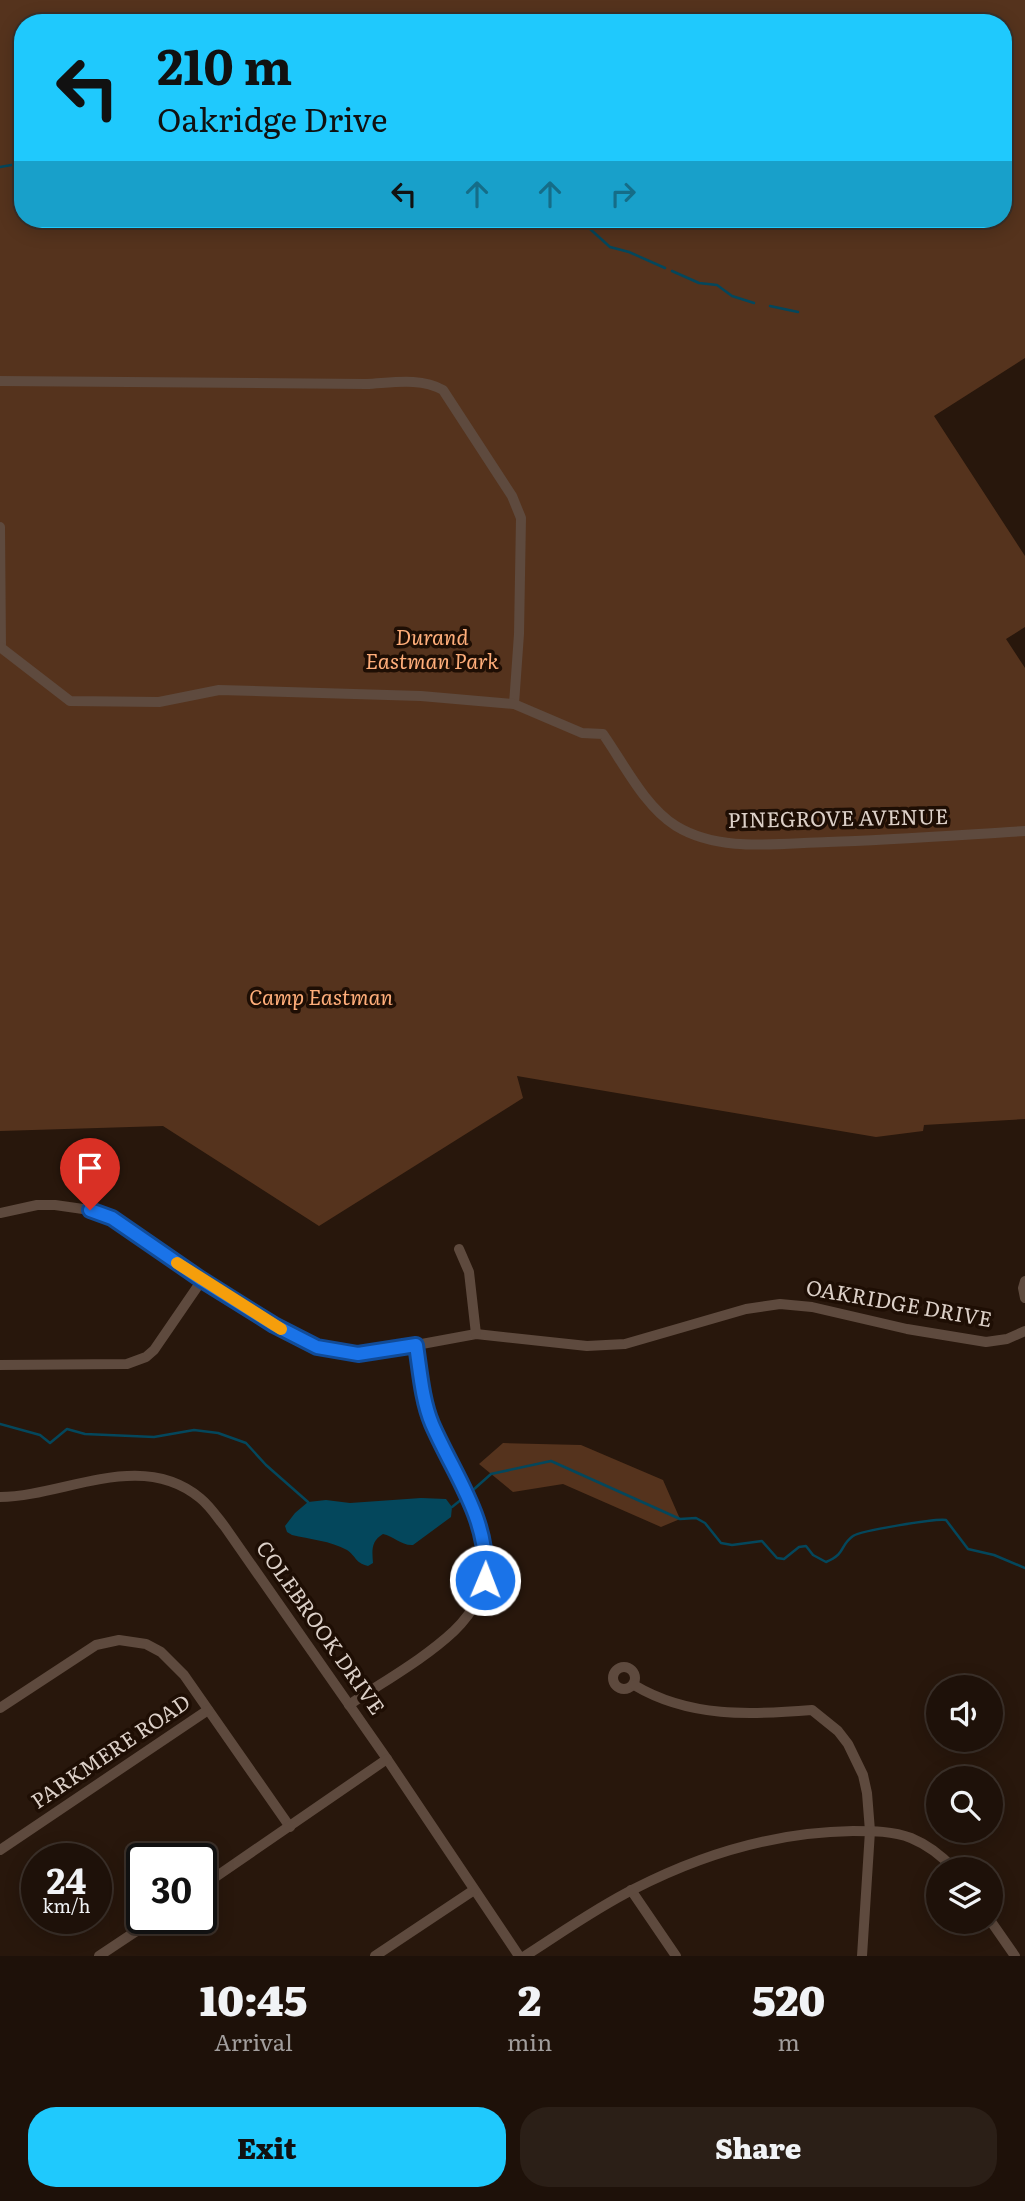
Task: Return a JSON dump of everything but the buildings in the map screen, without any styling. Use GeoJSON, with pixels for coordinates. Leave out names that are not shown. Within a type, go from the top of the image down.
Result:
{"type":"FeatureCollection","features":[{"type":"Feature","properties":{"kind":"street"},"geometry":{"type":"LineString","coordinates":[[0,381],[352,384],[413,382],[433,384],[443,390],[512,496],[520,519],[519,634],[514,704],[421,696],[219,690],[159,702],[70,701],[0,647],[0,527]]}},
{"type":"Feature","properties":{"kind":"street","name":"PINEGROVE AVENUE"},"geometry":{"type":"LineString","coordinates":[[514,704],[582,733],[603,734],[648,801],[675,825],[704,839],[741,844],[901,840],[1025,831]]}},
{"type":"Feature","properties":{"kind":"street","name":"OAKRIDGE DRIVE"},"geometry":{"type":"LineString","coordinates":[[0,1213],[37,1205],[63,1205],[112,1218],[202,1280],[274,1325],[328,1351],[366,1354],[476,1334],[587,1346],[625,1344],[746,1309],[779,1304],[811,1307],[907,1329],[986,1342],[1007,1339],[1025,1331]]}},
{"type":"Feature","properties":{"kind":"street"},"geometry":{"type":"LineString","coordinates":[[459,1249],[469,1272],[476,1334]]}},
{"type":"Feature","properties":{"kind":"street"},"geometry":{"type":"LineString","coordinates":[[0,1365],[127,1364],[136,1361],[154,1350],[202,1280]]}},
{"type":"Feature","properties":{"kind":"street"},"geometry":{"type":"LineString","coordinates":[[1025,1282],[1025,1297]]}},
{"type":"Feature","properties":{"kind":"street"},"geometry":{"type":"LineString","coordinates":[[349,1704],[428,1652],[455,1630],[472,1607],[485,1580],[486,1561],[482,1534],[471,1503],[432,1423],[416,1345]]}},
{"type":"Feature","properties":{"kind":"street","name":"COLEBROOK DRIVE"},"geometry":{"type":"LineString","coordinates":[[0,1497],[26,1496],[128,1475],[160,1479],[190,1491],[205,1503],[225,1527],[349,1704],[519,1956]]}},
{"type":"Feature","properties":{"kind":"street"},"geometry":{"type":"LineString","coordinates":[[0,1708],[96,1644],[119,1640],[146,1644],[161,1652],[184,1675],[290,1827]]}},
{"type":"Feature","properties":{"kind":"street"},"geometry":{"type":"LineString","coordinates":[[634,1685],[665,1699],[716,1713],[813,1710],[838,1731],[856,1758],[867,1793],[870,1831],[862,1956]]}},
{"type":"Feature","properties":{"kind":"street","name":"PARKMERE ROAD"},"geometry":{"type":"LineString","coordinates":[[0,1850],[208,1710]]}},
{"type":"Feature","properties":{"kind":"street"},"geometry":{"type":"LineString","coordinates":[[217,1876],[387,1759]]}},
{"type":"Feature","properties":{"kind":"street"},"geometry":{"type":"LineString","coordinates":[[525,1956],[631,1890],[689,1864],[753,1844],[814,1833],[870,1831],[911,1838],[928,1846],[940,1857]]}},
{"type":"Feature","properties":{"kind":"street"},"geometry":{"type":"LineString","coordinates":[[375,1956],[474,1890]]}},
{"type":"Feature","properties":{"kind":"street"},"geometry":{"type":"LineString","coordinates":[[631,1890],[676,1956]]}},
{"type":"Feature","properties":{"kind":"street"},"geometry":{"type":"LineString","coordinates":[[99,1956],[132,1934]]}},
{"type":"Feature","properties":{"kind":"street"},"geometry":{"type":"LineString","coordinates":[[1000,1934],[1015,1956]]}},
{"type":"Feature","properties":{"kind":"green space","name":"Durand Eastman Park"},"geometry":{"type":"Polygon","coordinates":[[[0,0],[1025,0],[1025,358],[934,416],[1025,556],[1025,627],[1006,639],[1025,668],[1025,1119],[924,1125],[923,1131],[876,1137],[517,1076],[523,1098],[319,1226],[163,1126],[0,1131],[0,0]]]}},
{"type":"Feature","properties":{"kind":"green space"},"geometry":{"type":"Polygon","coordinates":[[[503,1443],[581,1445],[663,1480],[680,1519],[661,1527],[563,1484],[513,1492],[479,1464],[503,1443]]]}},
{"type":"Feature","properties":{"kind":"water"},"geometry":{"type":"Polygon","coordinates":[[[446,1499],[452,1507],[451,1517],[413,1545],[383,1534],[374,1543],[373,1563],[368,1566],[360,1563],[341,1547],[292,1535],[287,1532],[285,1526],[308,1502],[326,1500],[350,1503],[446,1499]]]}},
{"type":"Feature","properties":{"kind":"waterway"},"geometry":{"type":"LineString","coordinates":[[0,167],[14,165]]}},
{"type":"Feature","properties":{"kind":"waterway"},"geometry":{"type":"LineString","coordinates":[[589,228],[610,247],[629,252],[665,268]]}},
{"type":"Feature","properties":{"kind":"waterway"},"geometry":{"type":"LineString","coordinates":[[672,271],[699,283],[717,285],[732,296],[754,303]]}},
{"type":"Feature","properties":{"kind":"waterway"},"geometry":{"type":"LineString","coordinates":[[770,306],[798,312]]}},
{"type":"Feature","properties":{"kind":"waterway"},"geometry":{"type":"LineString","coordinates":[[0,1424],[40,1435],[50,1443],[67,1429],[85,1434],[154,1437],[194,1430],[218,1433],[246,1443],[266,1465],[308,1502]]}},
{"type":"Feature","properties":{"kind":"waterway"},"geometry":{"type":"LineString","coordinates":[[473,1490],[491,1474],[551,1461],[680,1519],[696,1518],[705,1523],[721,1543],[732,1545],[762,1541],[777,1558],[784,1559],[799,1547],[806,1546],[813,1555],[826,1562],[837,1556],[849,1540],[858,1534],[946,1520],[968,1549],[994,1555],[1025,1568]]}},
{"type":"Feature","properties":{"kind":"waterway"},"geometry":{"type":"LineString","coordinates":[[452,1507],[462,1499]]}},
{"type":"Feature","properties":{"kind":"slow traffic"},"geometry":{"type":"LineString","coordinates":[[177,1263],[281,1329]]}},
{"type":"Feature","properties":{"kind":"route"},"geometry":{"type":"LineString","coordinates":[[90,1210],[112,1218],[202,1280],[274,1325],[317,1347],[358,1354],[416,1345],[432,1423],[479,1523],[485,1544],[485,1580]]}},
{"type":"Feature","properties":{"kind":"park label","name":"Camp Eastman"},"geometry":{"type":"Point","coordinates":[321,998]}}]}
